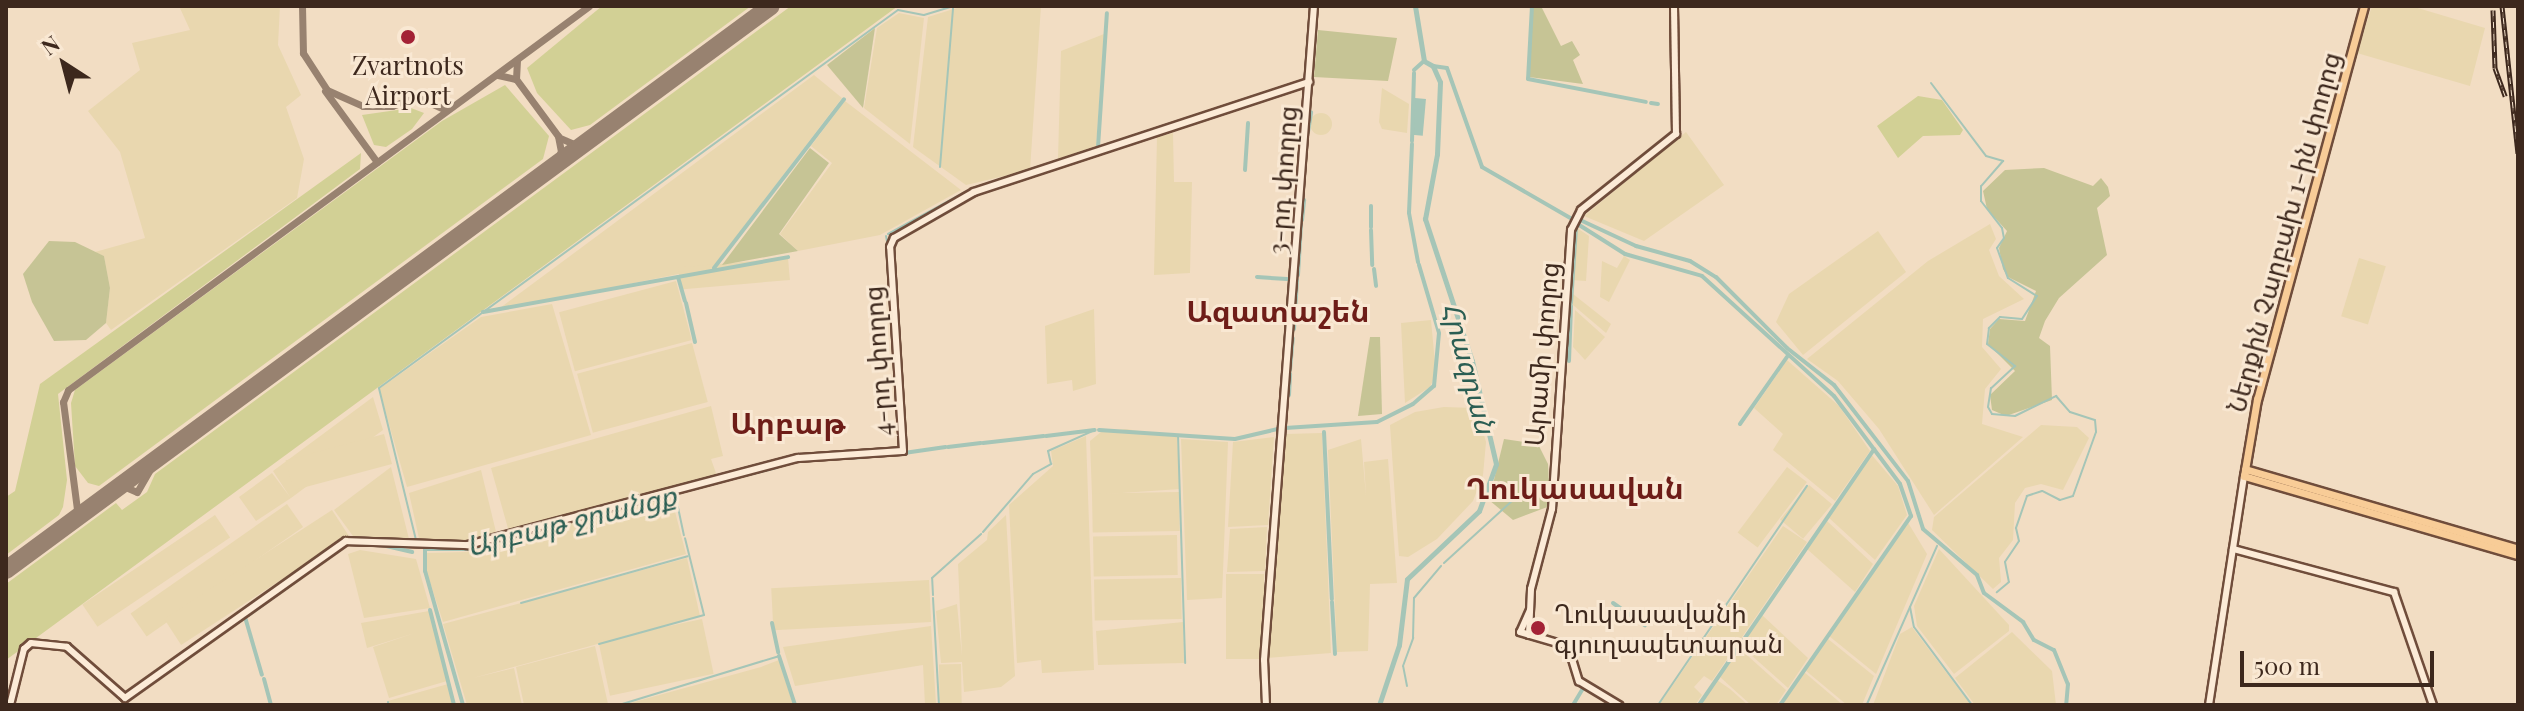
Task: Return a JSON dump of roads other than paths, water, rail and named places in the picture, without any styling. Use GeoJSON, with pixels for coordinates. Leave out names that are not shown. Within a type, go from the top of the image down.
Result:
{"type":"FeatureCollection","features":[{"type":"Feature","properties":{"kind":"main road","name":"3-րդ փողոց"},"geometry":{"type":"LineString","coordinates":[[1266,705],[1264,660],[1314,6]]}},
{"type":"Feature","properties":{"kind":"main road","name":"Արամի փողոց"},"geometry":{"type":"LineString","coordinates":[[1529,635],[1530,610],[1552,509],[1571,230],[1576,216],[1676,134],[1674,6]]}},
{"type":"Feature","properties":{"kind":"main road","name":"Ներքին Չարբախ 1-ին փողոց"},"geometry":{"type":"LineString","coordinates":[[2244,473],[2257,399],[2364,6]]}},
{"type":"Feature","properties":{"kind":"main road","name":"4-րդ փողոց"},"geometry":{"type":"LineString","coordinates":[[10,705],[24,649],[31,643],[67,647],[114,694],[125,698],[346,541],[468,545],[798,458],[903,451],[892,240],[974,192],[1309,80]]}},
{"type":"Feature","properties":{"kind":"main road"},"geometry":{"type":"LineString","coordinates":[[2244,473],[2518,549]]}},
{"type":"Feature","properties":{"kind":"main road"},"geometry":{"type":"LineString","coordinates":[[2209,705],[2244,473]]}},
{"type":"Feature","properties":{"kind":"main road"},"geometry":{"type":"LineString","coordinates":[[2244,473],[2518,555]]}},
{"type":"Feature","properties":{"kind":"main road"},"geometry":{"type":"LineString","coordinates":[[2233,549],[2394,592],[2433,705]]}},
{"type":"Feature","properties":{"kind":"main road","name":"Արամի փողոց"},"geometry":{"type":"LineString","coordinates":[[1530,610],[1520,632],[1568,646],[1579,681],[1619,705]]}},
{"type":"Feature","properties":{"kind":"waterway"},"geometry":{"type":"LineString","coordinates":[[416,540],[379,388],[898,10],[924,15],[954,6]]}},
{"type":"Feature","properties":{"kind":"waterway","name":"Հրազդան"},"geometry":{"type":"LineString","coordinates":[[1379,705],[1399,645],[1407,579],[1479,511],[1496,464],[1472,361],[1425,219],[1437,154],[1440,82],[1433,66],[1424,61],[1415,6]]}},
{"type":"Feature","properties":{"kind":"waterway"},"geometry":{"type":"LineString","coordinates":[[1532,6],[1528,79],[1646,102]]}},
{"type":"Feature","properties":{"kind":"waterway"},"geometry":{"type":"LineString","coordinates":[[940,167],[953,8]]}},
{"type":"Feature","properties":{"kind":"waterway"},"geometry":{"type":"LineString","coordinates":[[1098,147],[1107,13]]}},
{"type":"Feature","properties":{"kind":"waterway","name":"Արբաթ ջրանցք"},"geometry":{"type":"LineString","coordinates":[[1414,70],[1424,61]]}},
{"type":"Feature","properties":{"kind":"waterway"},"geometry":{"type":"LineString","coordinates":[[1433,66],[1447,68],[1482,167],[1572,219]]}},
{"type":"Feature","properties":{"kind":"waterway","name":"Արբաթ ջրանցք"},"geometry":{"type":"LineString","coordinates":[[1412,141],[1414,73]]}},
{"type":"Feature","properties":{"kind":"waterway"},"geometry":{"type":"LineString","coordinates":[[1931,83],[1986,156],[2003,161],[1981,186],[1981,201],[2002,228],[2004,238],[1997,248],[2008,278],[2037,296],[2022,319],[2000,317],[1989,328],[1987,344],[2015,366],[1991,388],[1988,407],[1992,414],[2015,416],[2056,396],[2070,412],[2095,420],[2096,432],[2073,496],[2060,500],[2042,491],[2027,496],[2016,528],[2019,541],[2005,562],[2009,582],[1997,592]]}},
{"type":"Feature","properties":{"kind":"waterway"},"geometry":{"type":"LineString","coordinates":[[714,268],[844,99]]}},
{"type":"Feature","properties":{"kind":"waterway"},"geometry":{"type":"LineString","coordinates":[[1651,103],[1658,104]]}},
{"type":"Feature","properties":{"kind":"waterway"},"geometry":{"type":"LineString","coordinates":[[1308,132],[1311,112]]}},
{"type":"Feature","properties":{"kind":"waterway"},"geometry":{"type":"LineString","coordinates":[[1245,170],[1248,123]]}},
{"type":"Feature","properties":{"kind":"waterway","name":"Արբաթ ջրանցք"},"geometry":{"type":"LineString","coordinates":[[1412,144],[1409,213],[1418,262]]}},
{"type":"Feature","properties":{"kind":"waterway"},"geometry":{"type":"LineString","coordinates":[[888,234],[965,192]]}},
{"type":"Feature","properties":{"kind":"waterway"},"geometry":{"type":"LineString","coordinates":[[1302,220],[1304,200]]}},
{"type":"Feature","properties":{"kind":"waterway"},"geometry":{"type":"LineString","coordinates":[[1371,206],[1371,227]]}},
{"type":"Feature","properties":{"kind":"waterway"},"geometry":{"type":"LineString","coordinates":[[1578,219],[1636,246],[1690,261],[1716,277],[1787,348],[1834,385],[1908,481],[1923,529],[1977,575],[1984,593],[2023,622],[2034,640],[2054,650],[2068,684],[2066,705]]}},
{"type":"Feature","properties":{"kind":"waterway"},"geometry":{"type":"LineString","coordinates":[[1576,223],[1625,254],[1702,276],[1834,396],[1900,484],[1911,516],[1780,705]]}},
{"type":"Feature","properties":{"kind":"waterway"},"geometry":{"type":"LineString","coordinates":[[1298,275],[1301,224]]}},
{"type":"Feature","properties":{"kind":"waterway"},"geometry":{"type":"LineString","coordinates":[[1571,303],[1576,227]]}},
{"type":"Feature","properties":{"kind":"waterway"},"geometry":{"type":"LineString","coordinates":[[1371,230],[1372,265]]}},
{"type":"Feature","properties":{"kind":"waterway"},"geometry":{"type":"LineString","coordinates":[[886,236],[888,246]]}},
{"type":"Feature","properties":{"kind":"waterway"},"geometry":{"type":"LineString","coordinates":[[483,312],[788,257]]}},
{"type":"Feature","properties":{"kind":"waterway","name":"Արբաթ ջրանցք"},"geometry":{"type":"LineString","coordinates":[[1285,428],[1377,422],[1413,404],[1434,386],[1439,333],[1419,265]]}},
{"type":"Feature","properties":{"kind":"waterway"},"geometry":{"type":"LineString","coordinates":[[1374,269],[1376,286]]}},
{"type":"Feature","properties":{"kind":"waterway"},"geometry":{"type":"LineString","coordinates":[[678,277],[685,301]]}},
{"type":"Feature","properties":{"kind":"waterway"},"geometry":{"type":"LineString","coordinates":[[1257,277],[1287,279]]}},
{"type":"Feature","properties":{"kind":"waterway"},"geometry":{"type":"LineString","coordinates":[[1294,329],[1297,280]]}},
{"type":"Feature","properties":{"kind":"waterway"},"geometry":{"type":"LineString","coordinates":[[686,303],[695,342]]}},
{"type":"Feature","properties":{"kind":"waterway"},"geometry":{"type":"LineString","coordinates":[[1569,361],[1571,306]]}},
{"type":"Feature","properties":{"kind":"waterway"},"geometry":{"type":"LineString","coordinates":[[1290,370],[1293,338]]}},
{"type":"Feature","properties":{"kind":"waterway"},"geometry":{"type":"LineString","coordinates":[[1740,424],[1787,357]]}},
{"type":"Feature","properties":{"kind":"waterway"},"geometry":{"type":"LineString","coordinates":[[1289,395],[1290,374]]}},
{"type":"Feature","properties":{"kind":"waterway","name":"Արբաթ ջրանցք"},"geometry":{"type":"LineString","coordinates":[[1099,430],[1235,439],[1282,428]]}},
{"type":"Feature","properties":{"kind":"waterway"},"geometry":{"type":"LineString","coordinates":[[983,532],[1033,474],[1051,464],[1048,451],[1095,430]]}},
{"type":"Feature","properties":{"kind":"waterway","name":"Արբաթ ջրանցք"},"geometry":{"type":"LineString","coordinates":[[1046,436],[1095,430]]}},
{"type":"Feature","properties":{"kind":"waterway"},"geometry":{"type":"LineString","coordinates":[[1282,467],[1285,432]]}},
{"type":"Feature","properties":{"kind":"waterway"},"geometry":{"type":"LineString","coordinates":[[1324,432],[1332,599]]}},
{"type":"Feature","properties":{"kind":"waterway"},"geometry":{"type":"LineString","coordinates":[[1178,435],[1185,663]]}},
{"type":"Feature","properties":{"kind":"waterway","name":"Արբաթ ջրանցք"},"geometry":{"type":"LineString","coordinates":[[983,443],[1044,436]]}},
{"type":"Feature","properties":{"kind":"waterway","name":"Արբաթ ջրանցք"},"geometry":{"type":"LineString","coordinates":[[948,447],[981,443]]}},
{"type":"Feature","properties":{"kind":"waterway","name":"Արբաթ ջրանցք"},"geometry":{"type":"LineString","coordinates":[[904,453],[946,447]]}},
{"type":"Feature","properties":{"kind":"waterway"},"geometry":{"type":"LineString","coordinates":[[1699,705],[1874,449]]}},
{"type":"Feature","properties":{"kind":"waterway","name":"Արբաթ ջրանցք"},"geometry":{"type":"LineString","coordinates":[[843,458],[864,457]]}},
{"type":"Feature","properties":{"kind":"waterway","name":"Արբաթ ջրանցք"},"geometry":{"type":"LineString","coordinates":[[737,477],[777,467]]}},
{"type":"Feature","properties":{"kind":"waterway"},"geometry":{"type":"LineString","coordinates":[[1658,705],[1807,486]]}},
{"type":"Feature","properties":{"kind":"waterway"},"geometry":{"type":"LineString","coordinates":[[1444,563],[1524,490]]}},
{"type":"Feature","properties":{"kind":"waterway"},"geometry":{"type":"LineString","coordinates":[[676,498],[684,535]]}},
{"type":"Feature","properties":{"kind":"waterway","name":"Արբաթ ջրանցք"},"geometry":{"type":"LineString","coordinates":[[463,705],[425,571],[425,549],[469,549],[565,523]]}},
{"type":"Feature","properties":{"kind":"waterway"},"geometry":{"type":"LineString","coordinates":[[933,595],[932,578],[981,534]]}},
{"type":"Feature","properties":{"kind":"waterway"},"geometry":{"type":"LineString","coordinates":[[599,644],[704,615],[685,538]]}},
{"type":"Feature","properties":{"kind":"waterway"},"geometry":{"type":"LineString","coordinates":[[382,545],[412,552]]}},
{"type":"Feature","properties":{"kind":"waterway"},"geometry":{"type":"LineString","coordinates":[[1867,704],[1937,546]]}},
{"type":"Feature","properties":{"kind":"waterway"},"geometry":{"type":"LineString","coordinates":[[521,603],[688,556]]}},
{"type":"Feature","properties":{"kind":"waterway"},"geometry":{"type":"LineString","coordinates":[[1407,686],[1403,666],[1413,638],[1414,598],[1441,566]]}},
{"type":"Feature","properties":{"kind":"waterway"},"geometry":{"type":"LineString","coordinates":[[248,615],[301,577]]}},
{"type":"Feature","properties":{"kind":"waterway"},"geometry":{"type":"LineString","coordinates":[[933,598],[939,705]]}},
{"type":"Feature","properties":{"kind":"waterway"},"geometry":{"type":"LineString","coordinates":[[1332,602],[1335,654]]}},
{"type":"Feature","properties":{"kind":"waterway"},"geometry":{"type":"LineString","coordinates":[[1613,603],[1645,625]]}},
{"type":"Feature","properties":{"kind":"waterway"},"geometry":{"type":"LineString","coordinates":[[1910,607],[1914,627],[1972,705]]}},
{"type":"Feature","properties":{"kind":"waterway"},"geometry":{"type":"LineString","coordinates":[[430,610],[454,705]]}},
{"type":"Feature","properties":{"kind":"waterway"},"geometry":{"type":"LineString","coordinates":[[245,617],[262,675]]}},
{"type":"Feature","properties":{"kind":"waterway"},"geometry":{"type":"LineString","coordinates":[[772,623],[778,652]]}},
{"type":"Feature","properties":{"kind":"waterway"},"geometry":{"type":"LineString","coordinates":[[619,705],[779,656]]}},
{"type":"Feature","properties":{"kind":"waterway"},"geometry":{"type":"LineString","coordinates":[[779,656],[795,705]]}},
{"type":"Feature","properties":{"kind":"waterway"},"geometry":{"type":"LineString","coordinates":[[264,679],[271,705]]}},
{"type":"Feature","properties":{"kind":"waterway"},"geometry":{"type":"LineString","coordinates":[[1573,705],[1584,687]]}},
{"type":"Feature","properties":{"kind":"railway"},"geometry":{"type":"LineString","coordinates":[[2502,6],[2518,153]]}},
{"type":"Feature","properties":{"kind":"railway"},"geometry":{"type":"LineString","coordinates":[[2493,10],[2495,68],[2505,96]]}},
{"type":"Feature","properties":{"kind":"place","name":"Zvartnots Airport"},"geometry":{"type":"Point","coordinates":[408,37]}},
{"type":"Feature","properties":{"kind":"place","name":"Ղուկասավանի գյուղապետարան"},"geometry":{"type":"Point","coordinates":[1538,628]}},
{"type":"Feature","properties":{"kind":"district","name":"Ազատաշեն"},"geometry":{"type":"Point","coordinates":[1278,310]}},
{"type":"Feature","properties":{"kind":"district","name":"Արբաթ"},"geometry":{"type":"Point","coordinates":[788,422]}},
{"type":"Feature","properties":{"kind":"district","name":"Ղուկասավան"},"geometry":{"type":"Point","coordinates":[1575,487]}}]}
